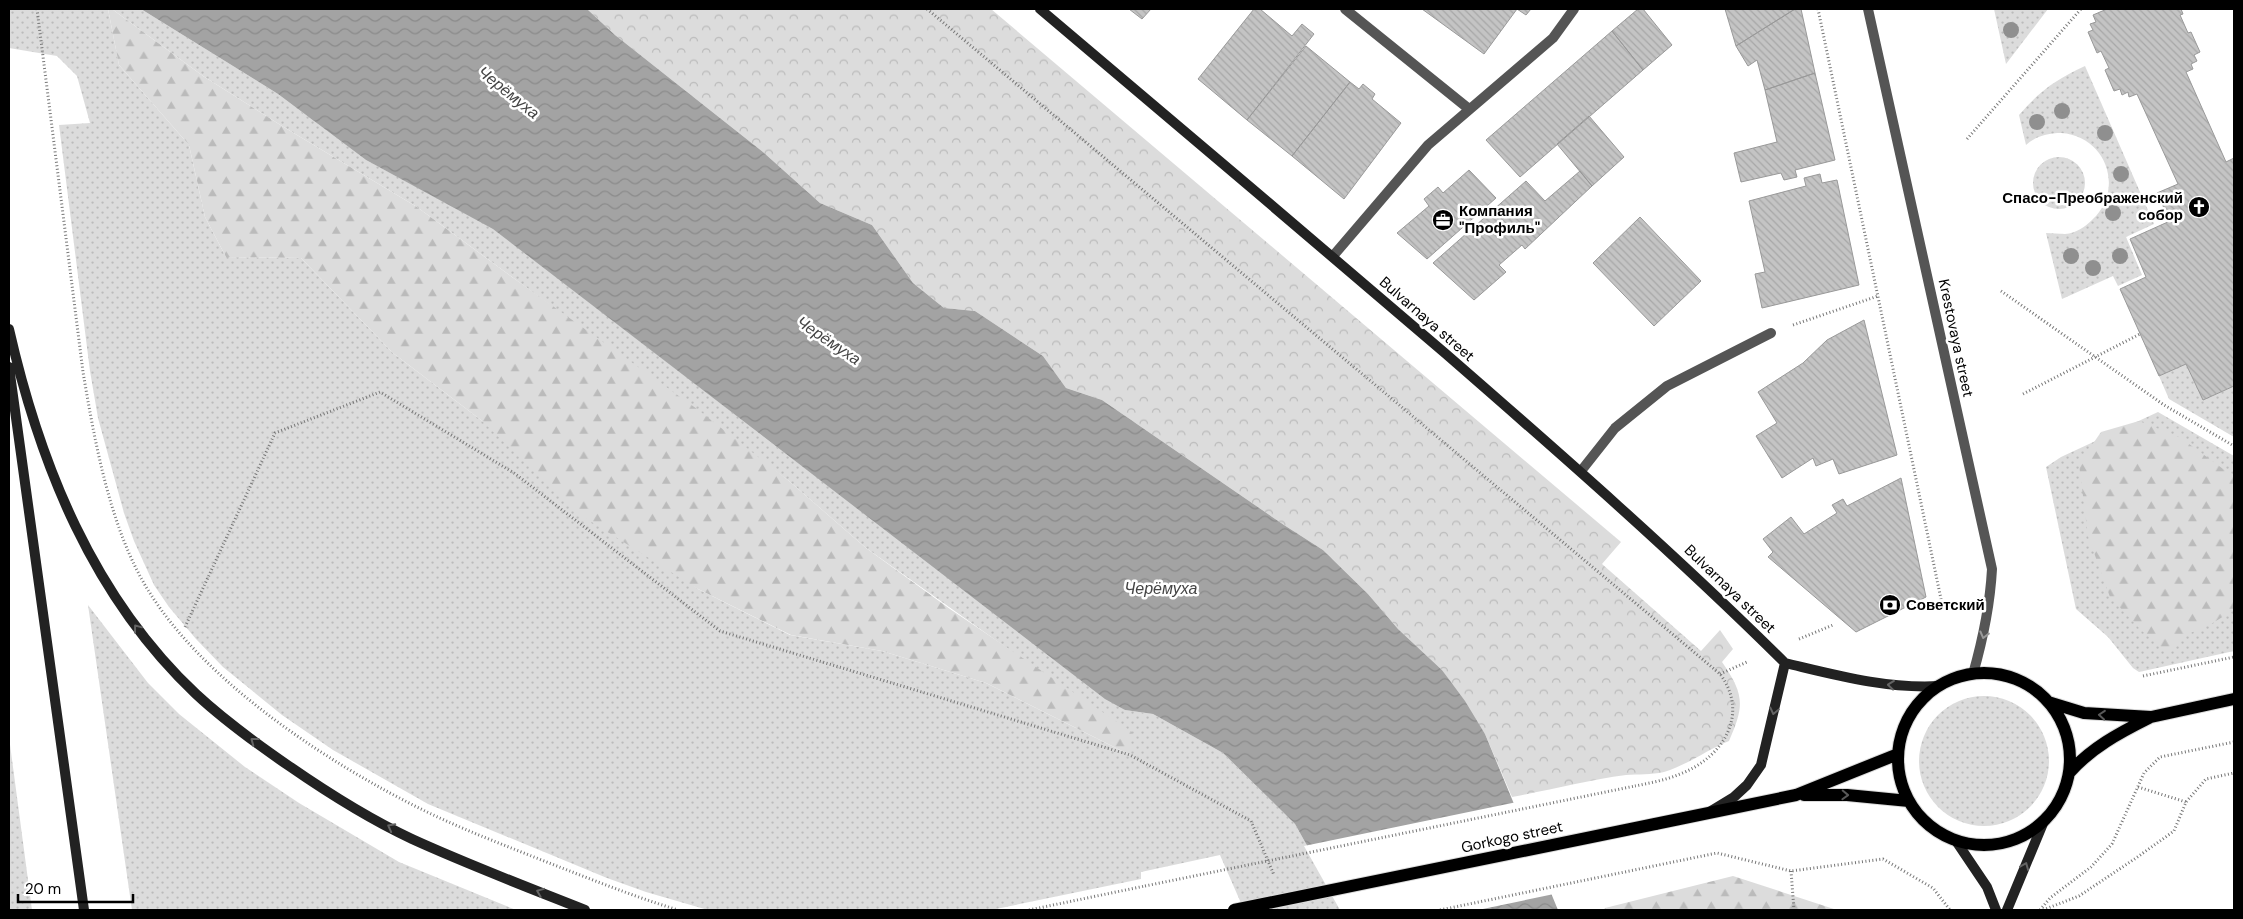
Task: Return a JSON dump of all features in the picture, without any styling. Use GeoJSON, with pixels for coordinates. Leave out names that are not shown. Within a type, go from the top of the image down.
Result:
{"type":"FeatureCollection","features":[{"type":"Feature","properties":{"kind":"main road"},"geometry":{"type":"LineString","coordinates":[[1973,674],[2004,676],[2032,688],[2048,702],[2059,718],[2070,754],[2069,773],[2060,800],[2044,822],[2009,842],[1982,846],[1956,841],[1929,825],[1918,814],[1909,801],[1900,778],[1898,754],[1904,729],[1911,715],[1926,696],[1939,686],[1956,678],[1973,674]]}},
{"type":"Feature","properties":{"kind":"main road"},"geometry":{"type":"LineString","coordinates":[[2069,773],[2081,759],[2095,748],[2116,734],[2151,717],[2234,700]]}},
{"type":"Feature","properties":{"kind":"main road"},"geometry":{"type":"LineString","coordinates":[[2048,702],[2084,713],[2151,717]]}},
{"type":"Feature","properties":{"kind":"main road"},"geometry":{"type":"LineString","coordinates":[[1796,795],[1898,754]]}},
{"type":"Feature","properties":{"kind":"main road"},"geometry":{"type":"LineString","coordinates":[[1796,795],[1846,795],[1909,801]]}},
{"type":"Feature","properties":{"kind":"main road","name":"Gorkogo street"},"geometry":{"type":"LineString","coordinates":[[1234,910],[1796,795]]}},
{"type":"Feature","properties":{"kind":"street","name":"Bulvarnaya street"},"geometry":{"type":"LineString","coordinates":[[1040,9],[1333,256],[1581,471],[1725,603],[1785,663]]}},
{"type":"Feature","properties":{"kind":"street"},"geometry":{"type":"LineString","coordinates":[[1345,9],[1469,109]]}},
{"type":"Feature","properties":{"kind":"street"},"geometry":{"type":"LineString","coordinates":[[1333,256],[1428,145],[1553,38],[1574,9]]}},
{"type":"Feature","properties":{"kind":"street","name":"Krestovaya street"},"geometry":{"type":"LineString","coordinates":[[1868,9],[1992,569],[1986,630],[1973,674]]}},
{"type":"Feature","properties":{"kind":"street"},"geometry":{"type":"LineString","coordinates":[[9,329],[30,410],[49,469],[92,558],[110,590],[138,630],[197,695],[225,720],[260,746],[312,782],[368,815],[411,838],[462,861],[585,910]]}},
{"type":"Feature","properties":{"kind":"street"},"geometry":{"type":"LineString","coordinates":[[1581,471],[1615,428],[1667,386],[1771,333]]}},
{"type":"Feature","properties":{"kind":"street"},"geometry":{"type":"LineString","coordinates":[[9,367],[84,910]]}},
{"type":"Feature","properties":{"kind":"street"},"geometry":{"type":"LineString","coordinates":[[1707,813],[1734,797],[1747,785],[1761,766],[1785,663],[1885,685],[1912,688],[1939,686]]}},
{"type":"Feature","properties":{"kind":"street"},"geometry":{"type":"LineString","coordinates":[[2007,910],[2044,822]]}},
{"type":"Feature","properties":{"kind":"street"},"geometry":{"type":"LineString","coordinates":[[1956,841],[1987,886],[1996,910]]}},
{"type":"Feature","properties":{"kind":"path"},"geometry":{"type":"LineString","coordinates":[[37,9],[83,372],[91,419],[106,480],[124,537],[147,589],[163,612],[190,645],[244,696],[329,756],[383,789],[424,811],[474,833],[604,885],[678,910]]}},
{"type":"Feature","properties":{"kind":"path"},"geometry":{"type":"LineString","coordinates":[[927,9],[1720,674],[1729,685],[1734,711],[1732,725],[1716,750],[1693,768],[1664,780],[1029,910]]}},
{"type":"Feature","properties":{"kind":"path"},"geometry":{"type":"LineString","coordinates":[[1818,9],[1941,600]]}},
{"type":"Feature","properties":{"kind":"path"},"geometry":{"type":"LineString","coordinates":[[1967,139],[2081,9]]}},
{"type":"Feature","properties":{"kind":"path"},"geometry":{"type":"LineString","coordinates":[[2001,291],[2164,405],[2234,446]]}},
{"type":"Feature","properties":{"kind":"path"},"geometry":{"type":"LineString","coordinates":[[1771,333],[1878,296]]}},
{"type":"Feature","properties":{"kind":"path"},"geometry":{"type":"LineString","coordinates":[[2023,394],[2140,334]]}},
{"type":"Feature","properties":{"kind":"path"},"geometry":{"type":"LineString","coordinates":[[185,627],[275,433],[380,392],[514,473],[720,631],[1130,755],[1251,820],[1278,883]]}},
{"type":"Feature","properties":{"kind":"path"},"geometry":{"type":"LineString","coordinates":[[1772,650],[1833,626]]}},
{"type":"Feature","properties":{"kind":"path"},"geometry":{"type":"LineString","coordinates":[[2143,676],[2234,657]]}},
{"type":"Feature","properties":{"kind":"path"},"geometry":{"type":"LineString","coordinates":[[2041,910],[2050,898],[2091,867],[2112,844],[2144,773],[2160,757],[2234,742]]}},
{"type":"Feature","properties":{"kind":"path"},"geometry":{"type":"LineString","coordinates":[[2041,910],[2079,896],[2174,831],[2186,802],[2206,779],[2234,773]]}},
{"type":"Feature","properties":{"kind":"path"},"geometry":{"type":"LineString","coordinates":[[2138,788],[2186,802]]}},
{"type":"Feature","properties":{"kind":"path"},"geometry":{"type":"LineString","coordinates":[[1440,910],[1717,853],[1791,871],[1883,859],[1933,888],[1950,910]]}},
{"type":"Feature","properties":{"kind":"path"},"geometry":{"type":"LineString","coordinates":[[1791,871],[1794,910]]}},
{"type":"Feature","properties":{"kind":"green space"},"geometry":{"type":"Polygon","coordinates":[[[9,9],[108,9],[119,65],[189,145],[205,217],[226,257],[301,258],[393,353],[698,589],[790,635],[882,651],[986,683],[1130,755],[1028,663],[866,548],[789,481],[417,207],[203,76],[112,9],[141,9],[278,94],[366,160],[493,228],[773,444],[1125,710],[1153,714],[1223,753],[1295,824],[1343,910],[1244,910],[1220,855],[1141,872],[1141,879],[991,910],[708,910],[646,892],[607,878],[428,804],[333,750],[282,715],[223,667],[196,639],[169,607],[154,585],[134,541],[124,513],[98,418],[90,371],[59,125],[90,123],[77,76],[57,56],[9,48],[9,9]]]}},
{"type":"Feature","properties":{"kind":"green space"},"geometry":{"type":"Polygon","coordinates":[[[108,9],[112,9],[203,76],[417,207],[697,409],[789,481],[866,548],[950,609],[1132,732],[1130,755],[986,683],[882,651],[791,635],[698,589],[579,514],[481,420],[393,353],[301,258],[226,257],[205,217],[189,145],[119,65],[108,9]]]}},
{"type":"Feature","properties":{"kind":"green space"},"geometry":{"type":"Polygon","coordinates":[[[587,9],[991,9],[1621,542],[1602,564],[1701,651],[1720,630],[1733,649],[1722,662],[1735,683],[1740,700],[1738,718],[1729,741],[1664,772],[1612,777],[1512,797],[1485,734],[1442,670],[1398,629],[1368,594],[1323,550],[1102,400],[1066,388],[1043,356],[975,311],[944,308],[913,283],[872,225],[820,203],[763,152],[615,35],[587,9]]]}},
{"type":"Feature","properties":{"kind":"green space"},"geometry":{"type":"Polygon","coordinates":[[[1994,9],[2048,9],[2006,64],[1994,9]]]}},
{"type":"Feature","properties":{"kind":"green space"},"geometry":{"type":"Polygon","coordinates":[[[2085,66],[2154,224],[2126,237],[2142,275],[2118,286],[2113,276],[2062,299],[2046,233],[2065,234],[2073,232],[2092,220],[2102,208],[2108,194],[2109,180],[2106,166],[2100,154],[2090,144],[2077,136],[2061,133],[2051,134],[2038,137],[2026,145],[2019,115],[2049,86],[2085,66]]]}},
{"type":"Feature","properties":{"kind":"green space"},"geometry":{"type":"Polygon","coordinates":[[[2059,157],[2069,159],[2077,165],[2083,173],[2085,183],[2083,193],[2077,201],[2069,207],[2059,209],[2049,207],[2041,201],[2035,193],[2033,183],[2035,173],[2041,165],[2049,159],[2059,157]]]}},
{"type":"Feature","properties":{"kind":"green space"},"geometry":{"type":"Polygon","coordinates":[[[2186,364],[2203,400],[2234,386],[2234,437],[2169,399],[2159,376],[2186,364]]]}},
{"type":"Feature","properties":{"kind":"green space"},"geometry":{"type":"Polygon","coordinates":[[[2158,412],[2234,456],[2234,651],[2139,672],[2133,668],[2108,637],[2076,609],[2046,467],[2061,457],[2158,412]]]}},
{"type":"Feature","properties":{"kind":"green space"},"geometry":{"type":"Polygon","coordinates":[[[2139,421],[2181,438],[2234,477],[2234,610],[2211,624],[2188,634],[2169,654],[2141,630],[2110,597],[2088,536],[2079,464],[2101,432],[2139,421]]]}},
{"type":"Feature","properties":{"kind":"green space"},"geometry":{"type":"Polygon","coordinates":[[[88,605],[148,683],[179,714],[245,767],[299,803],[399,862],[516,910],[132,910],[88,605]]]}},
{"type":"Feature","properties":{"kind":"green space"},"geometry":{"type":"Polygon","coordinates":[[[1984,696],[1997,697],[2009,701],[2030,715],[2044,736],[2048,748],[2048,774],[2044,786],[2030,807],[2009,821],[1997,825],[1984,826],[1971,825],[1959,821],[1938,807],[1924,786],[1920,774],[1919,761],[1920,748],[1924,736],[1938,715],[1959,701],[1971,697],[1984,696]]]}},
{"type":"Feature","properties":{"kind":"green space"},"geometry":{"type":"Polygon","coordinates":[[[9,737],[32,910],[9,910],[9,737]]]}},
{"type":"Feature","properties":{"kind":"green space"},"geometry":{"type":"Polygon","coordinates":[[[1733,876],[1837,910],[1604,910],[1605,908],[1733,876]]]}},
{"type":"Feature","properties":{"kind":"water","name":"Черёмуха"},"geometry":{"type":"Polygon","coordinates":[[[141,9],[587,9],[615,35],[763,152],[820,203],[872,225],[913,283],[944,308],[975,311],[1043,356],[1066,388],[1102,400],[1323,550],[1368,594],[1398,629],[1442,670],[1465,701],[1485,734],[1558,910],[1343,910],[1295,824],[1223,753],[1153,714],[1125,710],[1105,699],[493,229],[366,160],[278,94],[141,9]]]}},
{"type":"Feature","properties":{"kind":"pier"},"geometry":{"type":"Polygon","coordinates":[[[1517,802],[1554,894],[1478,910],[1340,910],[1304,846],[1517,802]]]}},
{"type":"Feature","properties":{"kind":"building"},"geometry":{"type":"Polygon","coordinates":[[[1129,9],[1151,9],[1142,19],[1129,9]]]}},
{"type":"Feature","properties":{"kind":"building"},"geometry":{"type":"Polygon","coordinates":[[[1254,9],[1260,9],[1292,36],[1302,24],[1314,34],[1247,120],[1198,79],[1254,9]]]}},
{"type":"Feature","properties":{"kind":"building"},"geometry":{"type":"Polygon","coordinates":[[[1422,9],[1517,9],[1484,54],[1422,9]]]}},
{"type":"Feature","properties":{"kind":"building"},"geometry":{"type":"Polygon","coordinates":[[[1517,9],[1531,9],[1526,15],[1517,9]]]}},
{"type":"Feature","properties":{"kind":"building"},"geometry":{"type":"Polygon","coordinates":[[[1638,9],[1643,9],[1672,45],[1643,70],[1612,31],[1638,9]]]}},
{"type":"Feature","properties":{"kind":"building"},"geometry":{"type":"Polygon","coordinates":[[[1725,9],[1795,9],[1736,46],[1725,9]]]}},
{"type":"Feature","properties":{"kind":"building"},"geometry":{"type":"Polygon","coordinates":[[[1795,9],[1801,9],[1815,73],[1765,90],[1757,60],[1748,66],[1736,46],[1795,9]]]}},
{"type":"Feature","properties":{"kind":"building","name":"Спасо-Преображенский собор"},"geometry":{"type":"Polygon","coordinates":[[[2107,9],[2181,9],[2183,14],[2180,15],[2188,33],[2191,32],[2200,52],[2194,55],[2197,61],[2191,64],[2193,69],[2186,72],[2226,162],[2234,158],[2234,386],[2203,400],[2186,364],[2159,376],[2120,289],[2146,277],[2130,239],[2170,221],[2157,193],[2178,184],[2137,94],[2129,97],[2128,92],[2122,95],[2120,89],[2114,91],[2105,70],[2109,68],[2101,51],[2097,53],[2088,32],[2093,30],[2090,24],[2096,22],[2093,15],[2107,9]]]}},
{"type":"Feature","properties":{"kind":"building"},"geometry":{"type":"Polygon","coordinates":[[[1612,31],[1643,70],[1520,177],[1486,140],[1612,31]]]}},
{"type":"Feature","properties":{"kind":"building"},"geometry":{"type":"Polygon","coordinates":[[[1306,46],[1350,82],[1292,156],[1247,120],[1306,46]]]}},
{"type":"Feature","properties":{"kind":"building"},"geometry":{"type":"Polygon","coordinates":[[[1815,73],[1835,160],[1795,170],[1797,177],[1784,180],[1781,173],[1741,182],[1734,153],[1777,142],[1765,90],[1815,73]]]}},
{"type":"Feature","properties":{"kind":"building"},"geometry":{"type":"Polygon","coordinates":[[[1350,82],[1359,89],[1363,84],[1375,94],[1372,99],[1401,123],[1344,199],[1292,156],[1350,82]]]}},
{"type":"Feature","properties":{"kind":"building"},"geometry":{"type":"Polygon","coordinates":[[[1589,116],[1624,157],[1592,186],[1557,144],[1589,116]]]}},
{"type":"Feature","properties":{"kind":"building","name":"Компания \"Профиль\""},"geometry":{"type":"Polygon","coordinates":[[[1469,170],[1496,198],[1427,259],[1397,233],[1429,206],[1424,199],[1438,187],[1443,193],[1469,170]]]}},
{"type":"Feature","properties":{"kind":"building"},"geometry":{"type":"Polygon","coordinates":[[[1580,171],[1592,186],[1525,249],[1522,245],[1499,265],[1506,272],[1474,300],[1433,263],[1526,181],[1545,201],[1580,171]]]}},
{"type":"Feature","properties":{"kind":"building"},"geometry":{"type":"Polygon","coordinates":[[[1820,174],[1822,183],[1837,180],[1859,285],[1762,308],[1755,274],[1765,272],[1749,201],[1806,186],[1804,178],[1820,174]]]}},
{"type":"Feature","properties":{"kind":"building"},"geometry":{"type":"Polygon","coordinates":[[[1640,217],[1701,281],[1654,326],[1593,263],[1640,217]]]}},
{"type":"Feature","properties":{"kind":"building"},"geometry":{"type":"Polygon","coordinates":[[[1864,320],[1897,455],[1839,474],[1833,459],[1816,466],[1813,458],[1782,478],[1756,436],[1777,423],[1758,392],[1803,363],[1827,340],[1864,320]]]}},
{"type":"Feature","properties":{"kind":"building"},"geometry":{"type":"Polygon","coordinates":[[[1901,478],[1926,597],[1856,632],[1768,557],[1773,552],[1763,539],[1791,517],[1804,534],[1837,513],[1832,505],[1843,499],[1847,506],[1901,478]]]}},
{"type":"Feature","properties":{"kind":"place","name":"Спасо-Преображенский собор"},"geometry":{"type":"Point","coordinates":[2199,207]}},
{"type":"Feature","properties":{"kind":"place","name":"Компания \"Профиль\""},"geometry":{"type":"Point","coordinates":[1443,220]}},
{"type":"Feature","properties":{"kind":"place","name":"Советский"},"geometry":{"type":"Point","coordinates":[1890,605]}}]}
